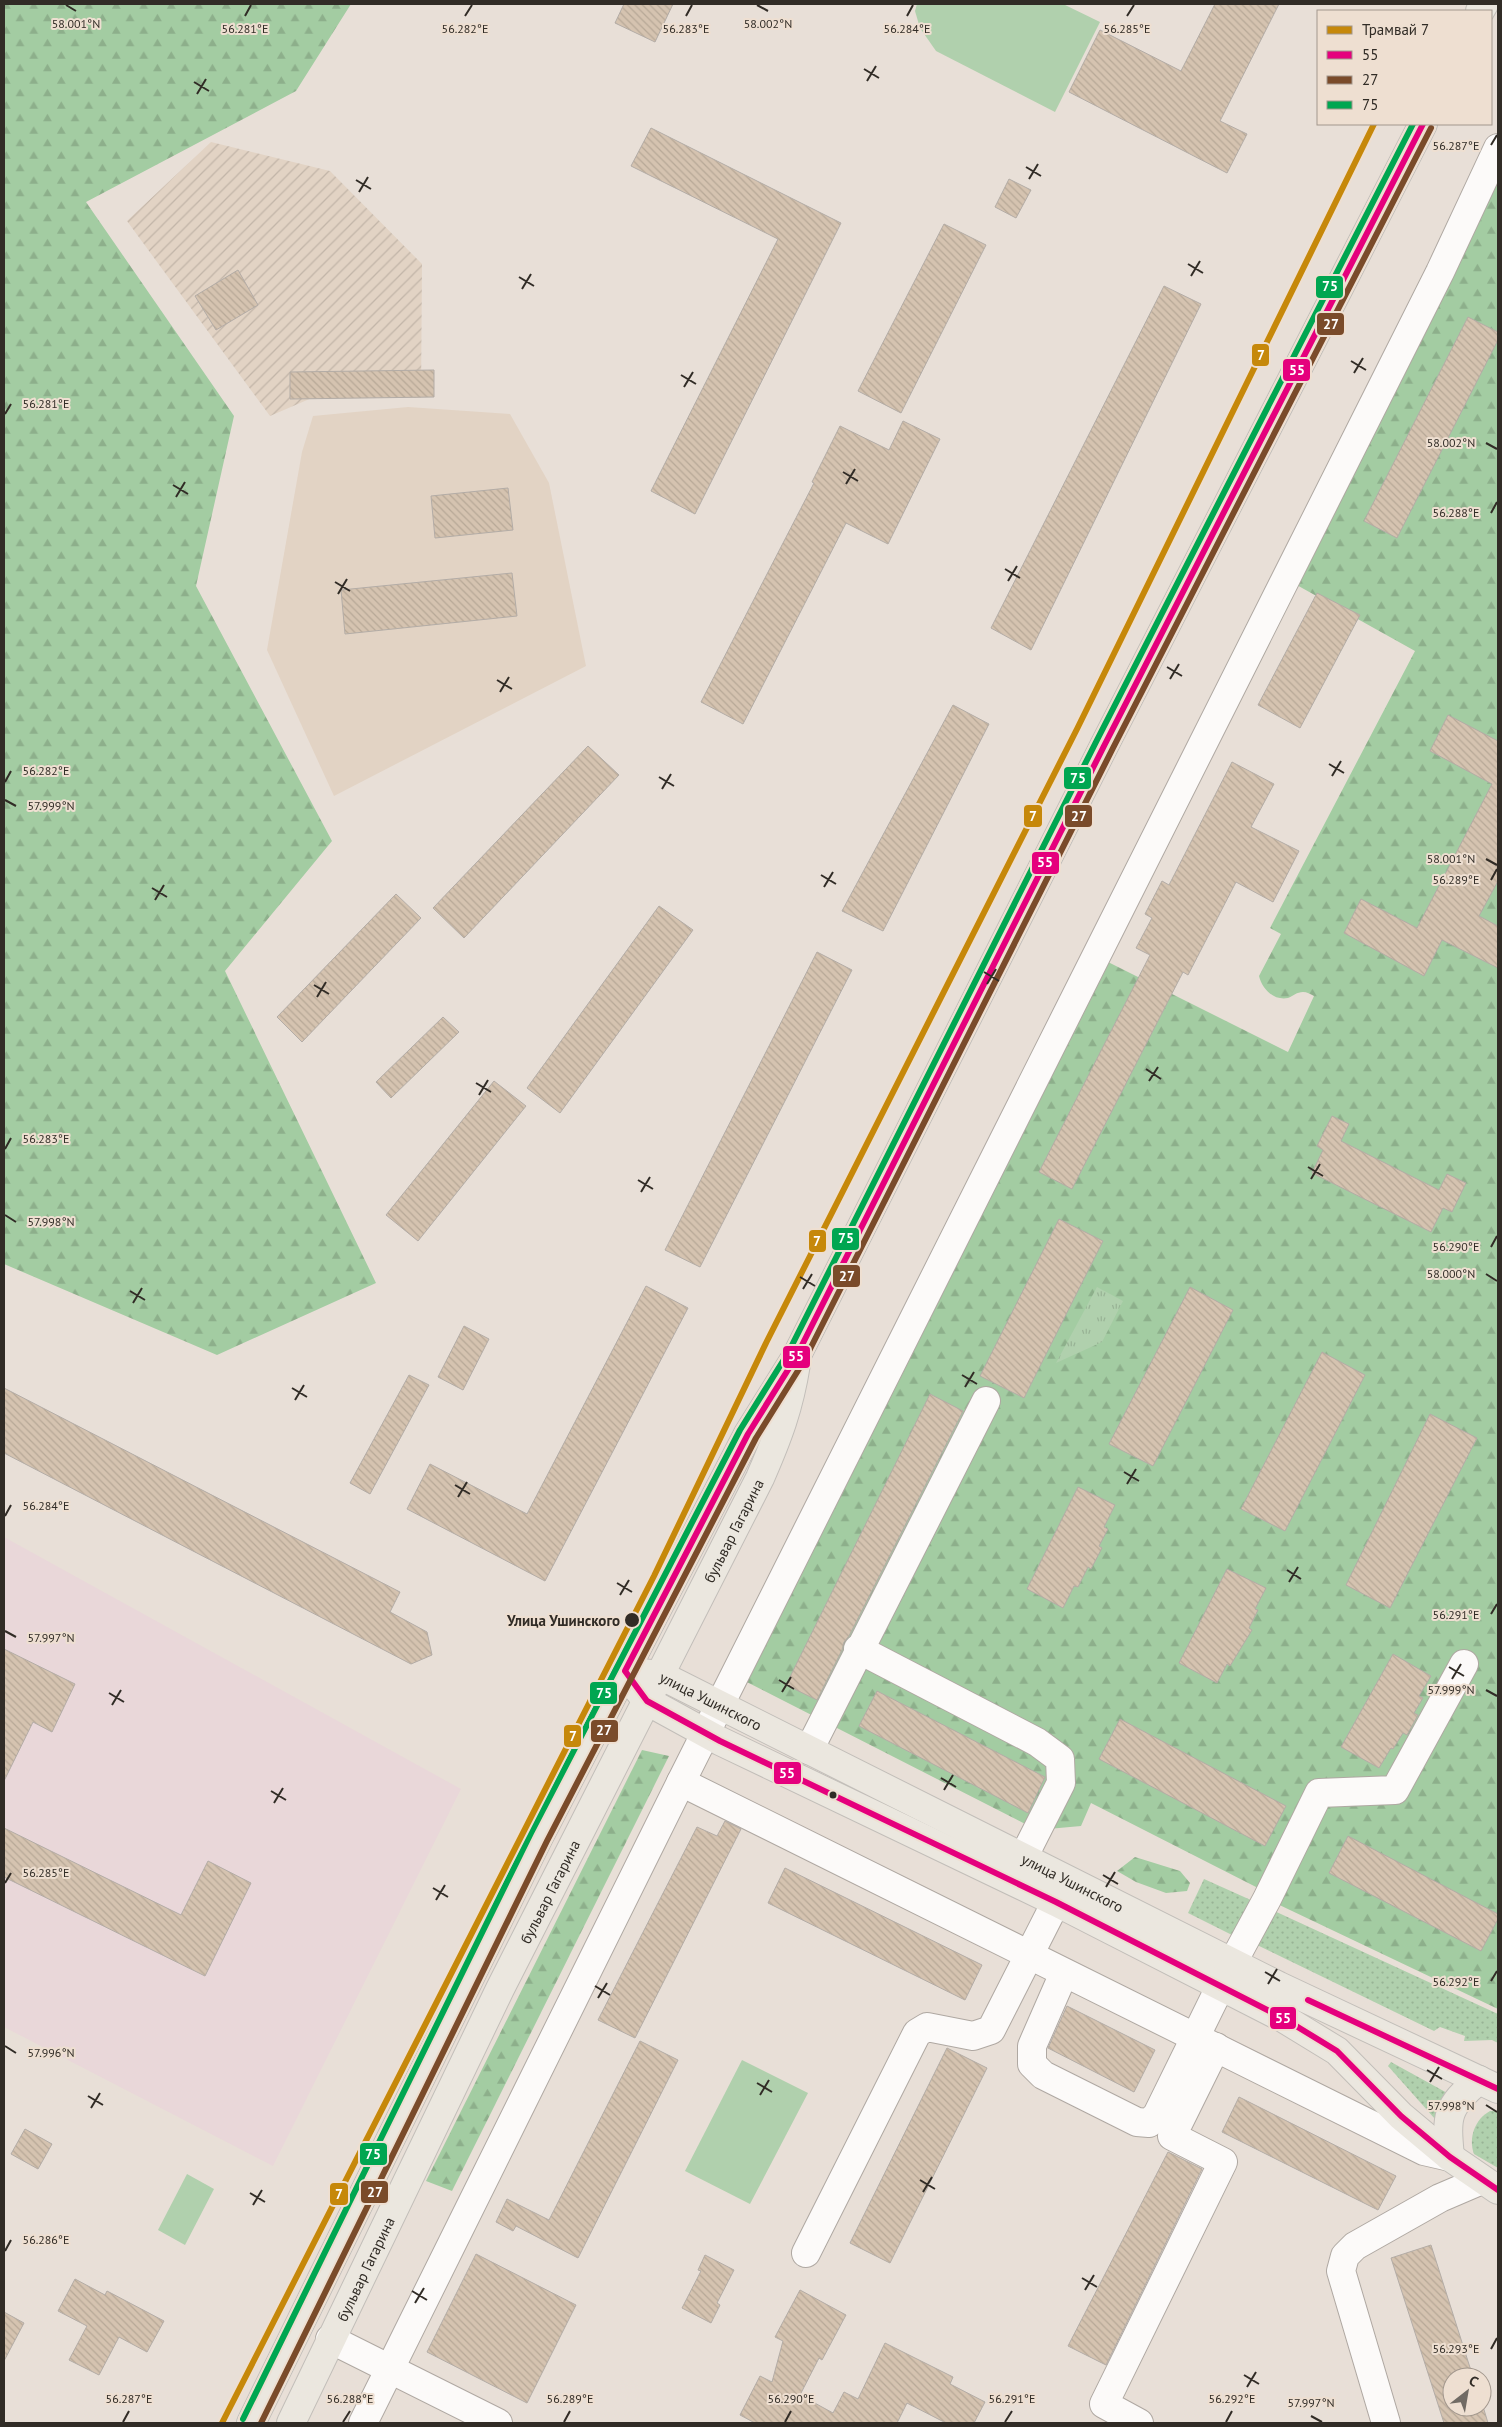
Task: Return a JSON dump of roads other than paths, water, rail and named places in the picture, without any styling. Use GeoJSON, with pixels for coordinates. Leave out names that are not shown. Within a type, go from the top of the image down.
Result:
{"type":"FeatureCollection","features":[{"type":"Feature","properties":{"kind":"main road","name":"бульвар Гагарина"},"geometry":{"type":"LineString","coordinates":[[251,2423],[539,1837],[748,1434],[772,1393],[796,1358],[1109,735],[1422,125]]}},
{"type":"Feature","properties":{"kind":"main road","name":"бульвар Гагарина"},"geometry":{"type":"LineString","coordinates":[[291,2423],[568,1852],[760,1478],[778,1438],[790,1399],[796,1358]]}},
{"type":"Feature","properties":{"kind":"main road","name":"улица Ушинского"},"geometry":{"type":"LineString","coordinates":[[624,1672],[660,1675],[1024,1856],[1061,1890],[1220,1987],[1282,2018],[1337,2051],[1401,2116],[1450,2157],[1490,2185]]}},
{"type":"Feature","properties":{"kind":"main road","name":"улица Ушинского"},"geometry":{"type":"LineString","coordinates":[[624,1672],[647,1701],[804,1783],[1233,1962],[1488,2084]]}},
{"type":"Feature","properties":{"kind":"main road"},"geometry":{"type":"LineString","coordinates":[[539,1837],[568,1852]]}},
{"type":"Feature","properties":{"kind":"main road"},"geometry":{"type":"LineString","coordinates":[[1220,1987],[1233,1962]]}},
{"type":"Feature","properties":{"kind":"main road"},"geometry":{"type":"LineString","coordinates":[[1450,2157],[1447,2127],[1450,2111],[1460,2096],[1488,2084]]}},
{"type":"Feature","properties":{"kind":"main road"},"geometry":{"type":"LineString","coordinates":[[352,2216],[382,2233]]}},
{"type":"Feature","properties":{"kind":"street"},"geometry":{"type":"LineString","coordinates":[[363,2423],[681,1782],[1440,272],[1498,148]]}},
{"type":"Feature","properties":{"kind":"street"},"geometry":{"type":"LineString","coordinates":[[809,1750],[858,1649],[986,1401]]}},
{"type":"Feature","properties":{"kind":"street"},"geometry":{"type":"LineString","coordinates":[[858,1649],[1037,1742],[1060,1759],[1061,1783],[1024,1856]]}},
{"type":"Feature","properties":{"kind":"street"},"geometry":{"type":"LineString","coordinates":[[1233,1962],[1319,1793],[1395,1790],[1464,1664]]}},
{"type":"Feature","properties":{"kind":"street"},"geometry":{"type":"LineString","coordinates":[[681,1782],[1064,1973],[1205,2041],[1424,2152],[1450,2157]]}},
{"type":"Feature","properties":{"kind":"street"},"geometry":{"type":"LineString","coordinates":[[806,2253],[917,2033],[926,2028],[973,2036],[991,2030],[1061,1890]]}},
{"type":"Feature","properties":{"kind":"street"},"geometry":{"type":"LineString","coordinates":[[1064,1973],[1032,2046],[1032,2064],[1043,2075],[1137,2122],[1149,2123],[1157,2115],[1205,2041]]}},
{"type":"Feature","properties":{"kind":"street"},"geometry":{"type":"LineString","coordinates":[[1139,2423],[1104,2404],[1222,2162],[1172,2136],[1205,2041],[1220,1987]]}},
{"type":"Feature","properties":{"kind":"street"},"geometry":{"type":"LineString","coordinates":[[1386,2423],[1341,2270],[1345,2256],[1355,2246],[1440,2198],[1490,2185]]}},
{"type":"Feature","properties":{"kind":"street"},"geometry":{"type":"LineString","coordinates":[[330,2340],[498,2423]]}},
{"type":"Feature","properties":{"kind":"tram line","name":"7"},"geometry":{"type":"LineString","coordinates":[[222,2423],[654,1576],[767,1341],[1077,729],[1374,125]]}},
{"type":"Feature","properties":{"kind":"place","name":"Улица Ушинского"},"geometry":{"type":"Point","coordinates":[632,1620]}}]}
